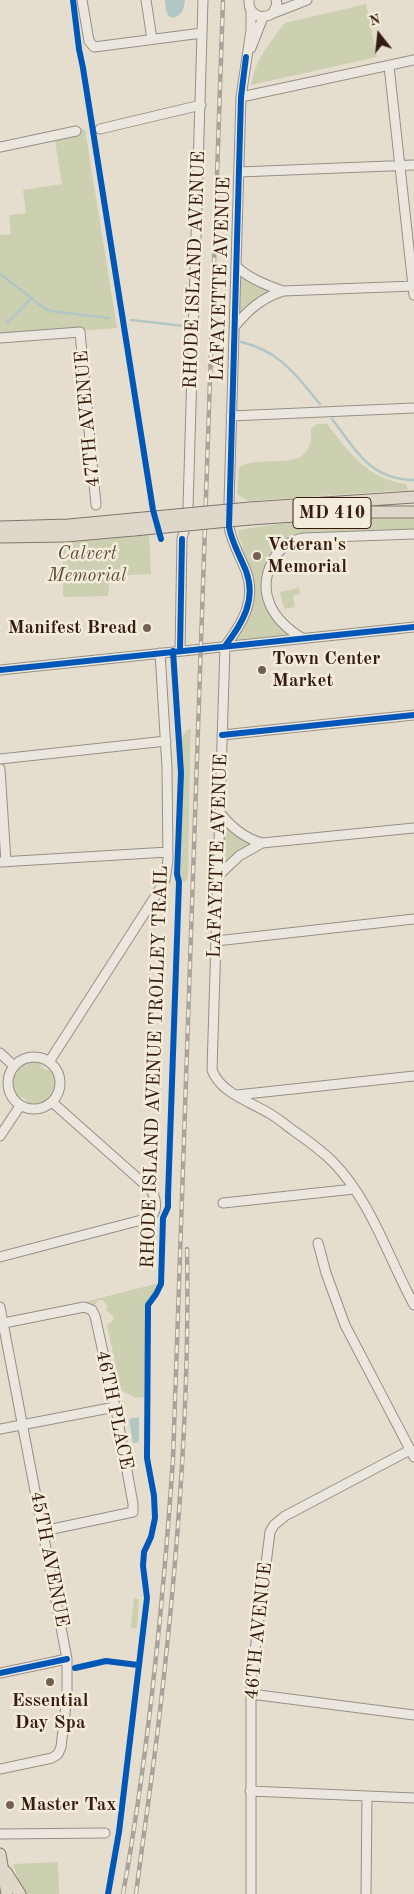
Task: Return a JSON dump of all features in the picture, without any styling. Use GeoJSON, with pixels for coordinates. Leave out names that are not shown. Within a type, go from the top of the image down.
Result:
{"type":"FeatureCollection","features":[{"type":"Feature","properties":{"kind":"main road","name":"MD 410"},"geometry":{"type":"LineString","coordinates":[[0,537],[66,536],[133,525],[414,497]]}},
{"type":"Feature","properties":{"kind":"main road","name":"MD 410"},"geometry":{"type":"LineString","coordinates":[[250,514],[414,512]]}},
{"type":"Feature","properties":{"kind":"main road","name":"MD 410"},"geometry":{"type":"LineString","coordinates":[[0,527],[133,525]]}},
{"type":"Feature","properties":{"kind":"main road"},"geometry":{"type":"LineString","coordinates":[[1,1858],[7,1894]]}},
{"type":"Feature","properties":{"kind":"main road"},"geometry":{"type":"LineString","coordinates":[[1,1858],[20,1894]]}},
{"type":"Feature","properties":{"kind":"street"},"geometry":{"type":"LineString","coordinates":[[82,0],[91,46],[96,47],[202,33]]}},
{"type":"Feature","properties":{"kind":"street"},"geometry":{"type":"LineString","coordinates":[[146,0],[152,39]]}},
{"type":"Feature","properties":{"kind":"street","name":"RHODE ISLAND AVENUE"},"geometry":{"type":"LineString","coordinates":[[188,507],[203,0]]}},
{"type":"Feature","properties":{"kind":"street","name":"LAFAYETTE AVENUE"},"geometry":{"type":"LineString","coordinates":[[229,503],[241,97],[251,30],[249,0]]}},
{"type":"Feature","properties":{"kind":"street","name":"LAFAYETTE AVENUE"},"geometry":{"type":"LineString","coordinates":[[246,57],[266,16],[275,9],[276,0]]}},
{"type":"Feature","properties":{"kind":"street"},"geometry":{"type":"LineString","coordinates":[[251,12],[254,15],[266,16],[307,0]]}},
{"type":"Feature","properties":{"kind":"street"},"geometry":{"type":"LineString","coordinates":[[241,97],[414,60]]}},
{"type":"Feature","properties":{"kind":"street"},"geometry":{"type":"LineString","coordinates":[[235,326],[259,302],[283,291],[414,289],[389,66]]}},
{"type":"Feature","properties":{"kind":"street"},"geometry":{"type":"LineString","coordinates":[[100,129],[201,105]]}},
{"type":"Feature","properties":{"kind":"street"},"geometry":{"type":"LineString","coordinates":[[0,147],[76,131]]}},
{"type":"Feature","properties":{"kind":"street"},"geometry":{"type":"LineString","coordinates":[[240,172],[414,165]]}},
{"type":"Feature","properties":{"kind":"street"},"geometry":{"type":"LineString","coordinates":[[237,266],[244,274],[254,280],[283,291]]}},
{"type":"Feature","properties":{"kind":"street","name":"47TH AVENUE"},"geometry":{"type":"LineString","coordinates":[[0,338],[80,332],[96,505]]}},
{"type":"Feature","properties":{"kind":"street"},"geometry":{"type":"LineString","coordinates":[[232,416],[414,408]]}},
{"type":"Feature","properties":{"kind":"street"},"geometry":{"type":"LineString","coordinates":[[225,646],[244,620],[250,599],[248,577],[233,542],[229,527]]}},
{"type":"Feature","properties":{"kind":"street"},"geometry":{"type":"LineString","coordinates":[[180,650],[182,539],[184,531]]}},
{"type":"Feature","properties":{"kind":"street"},"geometry":{"type":"LineString","coordinates":[[302,638],[290,631],[275,613],[267,597],[265,584],[269,569],[280,551],[298,539],[414,534]]}},
{"type":"Feature","properties":{"kind":"street"},"geometry":{"type":"LineString","coordinates":[[250,585],[265,584]]}},
{"type":"Feature","properties":{"kind":"street"},"geometry":{"type":"LineString","coordinates":[[0,670],[414,627]]}},
{"type":"Feature","properties":{"kind":"street","name":"LAFAYETTE AVENUE"},"geometry":{"type":"LineString","coordinates":[[225,646],[212,1070],[223,1085],[237,1095]]}},
{"type":"Feature","properties":{"kind":"street"},"geometry":{"type":"LineString","coordinates":[[49,1062],[153,900],[167,874],[166,741],[160,653]]}},
{"type":"Feature","properties":{"kind":"street"},"geometry":{"type":"LineString","coordinates":[[222,735],[414,715]]}},
{"type":"Feature","properties":{"kind":"street"},"geometry":{"type":"LineString","coordinates":[[0,759],[166,741]]}},
{"type":"Feature","properties":{"kind":"street"},"geometry":{"type":"LineString","coordinates":[[0,769],[3,862],[168,852]]}},
{"type":"Feature","properties":{"kind":"street"},"geometry":{"type":"LineString","coordinates":[[220,813],[228,823],[240,832],[252,840],[262,843],[414,828]]}},
{"type":"Feature","properties":{"kind":"street"},"geometry":{"type":"LineString","coordinates":[[218,876],[239,856],[262,843]]}},
{"type":"Feature","properties":{"kind":"street"},"geometry":{"type":"LineString","coordinates":[[216,941],[414,919]]}},
{"type":"Feature","properties":{"kind":"street"},"geometry":{"type":"LineString","coordinates":[[0,1053],[14,1066]]}},
{"type":"Feature","properties":{"kind":"street"},"geometry":{"type":"LineString","coordinates":[[28,1057],[40,1058],[49,1062],[56,1069],[60,1081],[58,1094],[52,1102],[37,1109],[26,1109],[20,1106],[10,1095],[8,1086],[8,1078],[14,1066],[28,1057]]}},
{"type":"Feature","properties":{"kind":"street"},"geometry":{"type":"LineString","coordinates":[[237,1095],[414,1076]]}},
{"type":"Feature","properties":{"kind":"street"},"geometry":{"type":"LineString","coordinates":[[237,1095],[272,1115],[320,1151],[340,1169],[372,1218],[410,1288],[414,1305]]}},
{"type":"Feature","properties":{"kind":"street"},"geometry":{"type":"LineString","coordinates":[[0,1257],[152,1216],[156,1202],[151,1190],[52,1102]]}},
{"type":"Feature","properties":{"kind":"street"},"geometry":{"type":"LineString","coordinates":[[0,1136],[20,1106]]}},
{"type":"Feature","properties":{"kind":"street"},"geometry":{"type":"LineString","coordinates":[[223,1203],[354,1190]]}},
{"type":"Feature","properties":{"kind":"street"},"geometry":{"type":"LineString","coordinates":[[318,1243],[326,1273],[345,1324],[412,1453]]}},
{"type":"Feature","properties":{"kind":"street","name":"45TH AVENUE"},"geometry":{"type":"LineString","coordinates":[[0,1307],[68,1659],[67,1696],[61,1747],[58,1754],[52,1758],[0,1769]]}},
{"type":"Feature","properties":{"kind":"street","name":"46TH PLACE"},"geometry":{"type":"LineString","coordinates":[[4,1323],[84,1307],[92,1310],[95,1316],[115,1407],[133,1512],[43,1531]]}},
{"type":"Feature","properties":{"kind":"street"},"geometry":{"type":"LineString","coordinates":[[0,1429],[115,1407]]}},
{"type":"Feature","properties":{"kind":"street","name":"46TH AVENUE"},"geometry":{"type":"LineString","coordinates":[[251,1894],[251,1694],[269,1539],[274,1525],[285,1516],[412,1453]]}},
{"type":"Feature","properties":{"kind":"street"},"geometry":{"type":"LineString","coordinates":[[0,1673],[68,1659]]}},
{"type":"Feature","properties":{"kind":"street"},"geometry":{"type":"LineString","coordinates":[[251,1694],[414,1715]]}},
{"type":"Feature","properties":{"kind":"street"},"geometry":{"type":"LineString","coordinates":[[250,1791],[414,1798]]}},
{"type":"Feature","properties":{"kind":"street"},"geometry":{"type":"LineString","coordinates":[[366,1894],[367,1796]]}},
{"type":"Feature","properties":{"kind":"street"},"geometry":{"type":"LineString","coordinates":[[0,1834],[105,1833]]}},
{"type":"Feature","properties":{"kind":"green space"},"geometry":{"type":"Polygon","coordinates":[[[366,4],[377,57],[251,85],[260,59],[285,23],[366,4]]]}},
{"type":"Feature","properties":{"kind":"green space"},"geometry":{"type":"Polygon","coordinates":[[[85,129],[117,328],[0,338],[0,235],[11,234],[9,215],[26,213],[23,190],[62,184],[54,135],[85,129]]]}},
{"type":"Feature","properties":{"kind":"green space"},"geometry":{"type":"Polygon","coordinates":[[[237,267],[283,291],[270,295],[235,325],[237,267]]]}},
{"type":"Feature","properties":{"kind":"green space"},"geometry":{"type":"Polygon","coordinates":[[[317,424],[327,424],[352,455],[370,470],[392,481],[406,484],[408,489],[248,501],[237,494],[239,467],[249,463],[296,459],[305,453],[310,444],[311,429],[317,424]]]}},
{"type":"Feature","properties":{"kind":"green space"},"geometry":{"type":"Polygon","coordinates":[[[414,518],[414,530],[301,534],[288,538],[278,546],[267,574],[270,605],[301,638],[225,646],[250,599],[236,549],[243,548],[238,534],[239,530],[326,520],[414,518]]]}},
{"type":"Feature","properties":{"kind":"green space","name":"Calvert Memorial"},"geometry":{"type":"Polygon","coordinates":[[[149,535],[151,574],[113,576],[110,578],[108,596],[63,597],[63,543],[149,535]]]}},
{"type":"Feature","properties":{"kind":"green space"},"geometry":{"type":"Polygon","coordinates":[[[299,588],[300,594],[293,596],[295,607],[284,609],[280,592],[299,588]]]}},
{"type":"Feature","properties":{"kind":"green space"},"geometry":{"type":"Polygon","coordinates":[[[188,729],[191,729],[188,872],[187,880],[184,882],[181,880],[180,875],[181,738],[188,729]]]}},
{"type":"Feature","properties":{"kind":"green space"},"geometry":{"type":"Polygon","coordinates":[[[220,813],[261,843],[218,876],[220,813]]]}},
{"type":"Feature","properties":{"kind":"green space"},"geometry":{"type":"Polygon","coordinates":[[[40,1061],[44,1069],[54,1071],[57,1085],[54,1096],[50,1101],[38,1106],[30,1106],[24,1098],[16,1097],[12,1085],[12,1079],[17,1069],[26,1062],[40,1061]]]}},
{"type":"Feature","properties":{"kind":"green space"},"geometry":{"type":"Polygon","coordinates":[[[159,1283],[147,1306],[144,1397],[136,1398],[121,1390],[107,1325],[112,1322],[114,1317],[106,1310],[107,1306],[103,1300],[98,1300],[95,1305],[85,1302],[159,1283]]]}},
{"type":"Feature","properties":{"kind":"green space"},"geometry":{"type":"Polygon","coordinates":[[[134,1598],[139,1599],[137,1628],[131,1628],[134,1598]]]}},
{"type":"Feature","properties":{"kind":"green space"},"geometry":{"type":"Polygon","coordinates":[[[58,1862],[59,1894],[27,1894],[20,1885],[13,1864],[58,1862]]]}},
{"type":"Feature","properties":{"kind":"shaded area"},"geometry":{"type":"Polygon","coordinates":[[[165,0],[185,0],[180,14],[172,18],[170,17],[166,10],[165,0]]]}},
{"type":"Feature","properties":{"kind":"shaded area"},"geometry":{"type":"Polygon","coordinates":[[[139,1417],[139,1442],[133,1443],[129,1419],[139,1417]]]}},
{"type":"Feature","properties":{"kind":"waterway"},"geometry":{"type":"LineString","coordinates":[[0,274],[44,308],[51,311],[109,318]]}},
{"type":"Feature","properties":{"kind":"waterway"},"geometry":{"type":"LineString","coordinates":[[7,323],[32,298]]}},
{"type":"Feature","properties":{"kind":"waterway"},"geometry":{"type":"LineString","coordinates":[[131,320],[185,326]]}},
{"type":"Feature","properties":{"kind":"waterway"},"geometry":{"type":"LineString","coordinates":[[241,342],[255,346],[277,358],[295,374],[320,404]]}},
{"type":"Feature","properties":{"kind":"waterway"},"geometry":{"type":"LineString","coordinates":[[332,419],[357,452],[375,469],[386,475],[414,480]]}},
{"type":"Feature","properties":{"kind":"railway"},"geometry":{"type":"LineString","coordinates":[[123,1894],[148,1732],[165,1568],[173,1459],[223,0]]}},
{"type":"Feature","properties":{"kind":"railway"},"geometry":{"type":"LineString","coordinates":[[136,1894],[167,1646],[182,1476],[187,1363],[187,1249]]}},
{"type":"Feature","properties":{"kind":"cycle path"},"geometry":{"type":"LineString","coordinates":[[73,0],[79,49],[153,510],[161,539]]}},
{"type":"Feature","properties":{"kind":"cycle path"},"geometry":{"type":"LineString","coordinates":[[225,646],[242,620],[249,602],[250,592],[246,571],[229,527],[241,97],[246,57]]}},
{"type":"Feature","properties":{"kind":"cycle path"},"geometry":{"type":"LineString","coordinates":[[180,651],[182,539]]}},
{"type":"Feature","properties":{"kind":"cycle path"},"geometry":{"type":"LineString","coordinates":[[0,670],[414,627]]}},
{"type":"Feature","properties":{"kind":"cycle path","name":"RHODE ISLAND AVENUE TROLLEY TRAIL"},"geometry":{"type":"LineString","coordinates":[[108,1894],[119,1832],[147,1598],[143,1566],[144,1552],[151,1537],[155,1518],[154,1496],[147,1458],[148,1305],[161,1284],[163,1218],[168,1207],[181,773],[173,651]]}},
{"type":"Feature","properties":{"kind":"cycle path"},"geometry":{"type":"LineString","coordinates":[[222,735],[414,715]]}},
{"type":"Feature","properties":{"kind":"cycle path"},"geometry":{"type":"LineString","coordinates":[[0,1673],[67,1659]]}},
{"type":"Feature","properties":{"kind":"cycle path"},"geometry":{"type":"LineString","coordinates":[[75,1668],[106,1661],[138,1665]]}},
{"type":"Feature","properties":{"kind":"place","name":"Veteran's Memorial"},"geometry":{"type":"Point","coordinates":[257,556]}},
{"type":"Feature","properties":{"kind":"place","name":"Manifest Bread"},"geometry":{"type":"Point","coordinates":[147,628]}},
{"type":"Feature","properties":{"kind":"place","name":"Town Center Market"},"geometry":{"type":"Point","coordinates":[262,670]}},
{"type":"Feature","properties":{"kind":"place","name":"Essential Day Spa"},"geometry":{"type":"Point","coordinates":[50,1682]}},
{"type":"Feature","properties":{"kind":"place","name":"Master Tax"},"geometry":{"type":"Point","coordinates":[10,1805]}}]}
